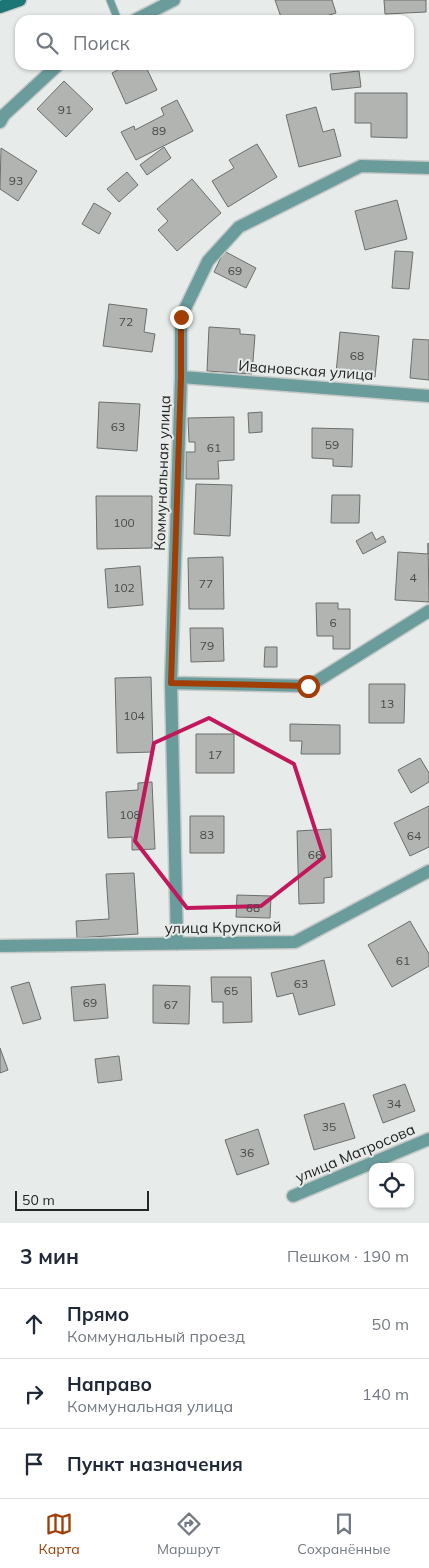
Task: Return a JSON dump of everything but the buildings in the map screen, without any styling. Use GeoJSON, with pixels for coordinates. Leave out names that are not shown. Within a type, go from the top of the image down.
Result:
{"type":"FeatureCollection","features":[{"type":"Feature","properties":{"kind":"main road"},"geometry":{"type":"LineString","coordinates":[[0,7],[20,0]]}},
{"type":"Feature","properties":{"kind":"street"},"geometry":{"type":"LineString","coordinates":[[144,15],[174,0]]}},
{"type":"Feature","properties":{"kind":"street"},"geometry":{"type":"LineString","coordinates":[[0,122],[53,70]]}},
{"type":"Feature","properties":{"kind":"street","name":"Коммунальная улица"},"geometry":{"type":"LineString","coordinates":[[177,944],[171,683],[181,377],[181,317],[208,261],[239,227],[362,166],[429,168]]}},
{"type":"Feature","properties":{"kind":"street","name":"Ивановская улица"},"geometry":{"type":"LineString","coordinates":[[181,377],[429,396]]}},
{"type":"Feature","properties":{"kind":"street"},"geometry":{"type":"LineString","coordinates":[[171,683],[308,686],[429,611]]}},
{"type":"Feature","properties":{"kind":"street","name":"улица Крупской"},"geometry":{"type":"LineString","coordinates":[[0,946],[296,942],[429,871]]}},
{"type":"Feature","properties":{"kind":"street","name":"улица Матросова"},"geometry":{"type":"LineString","coordinates":[[293,1196],[429,1139]]}},
{"type":"Feature","properties":{"kind":"lane"},"geometry":{"type":"LineString","coordinates":[[110,0],[116,15]]}},
{"type":"Feature","properties":{"kind":"highlighted area"},"geometry":{"type":"Polygon","coordinates":[[[209,718],[294,764],[324,857],[261,906],[187,908],[135,841],[154,743],[209,718]]]}},
{"type":"Feature","properties":{"kind":"route"},"geometry":{"type":"LineString","coordinates":[[181,317],[181,377],[171,683],[308,686]]}}]}
